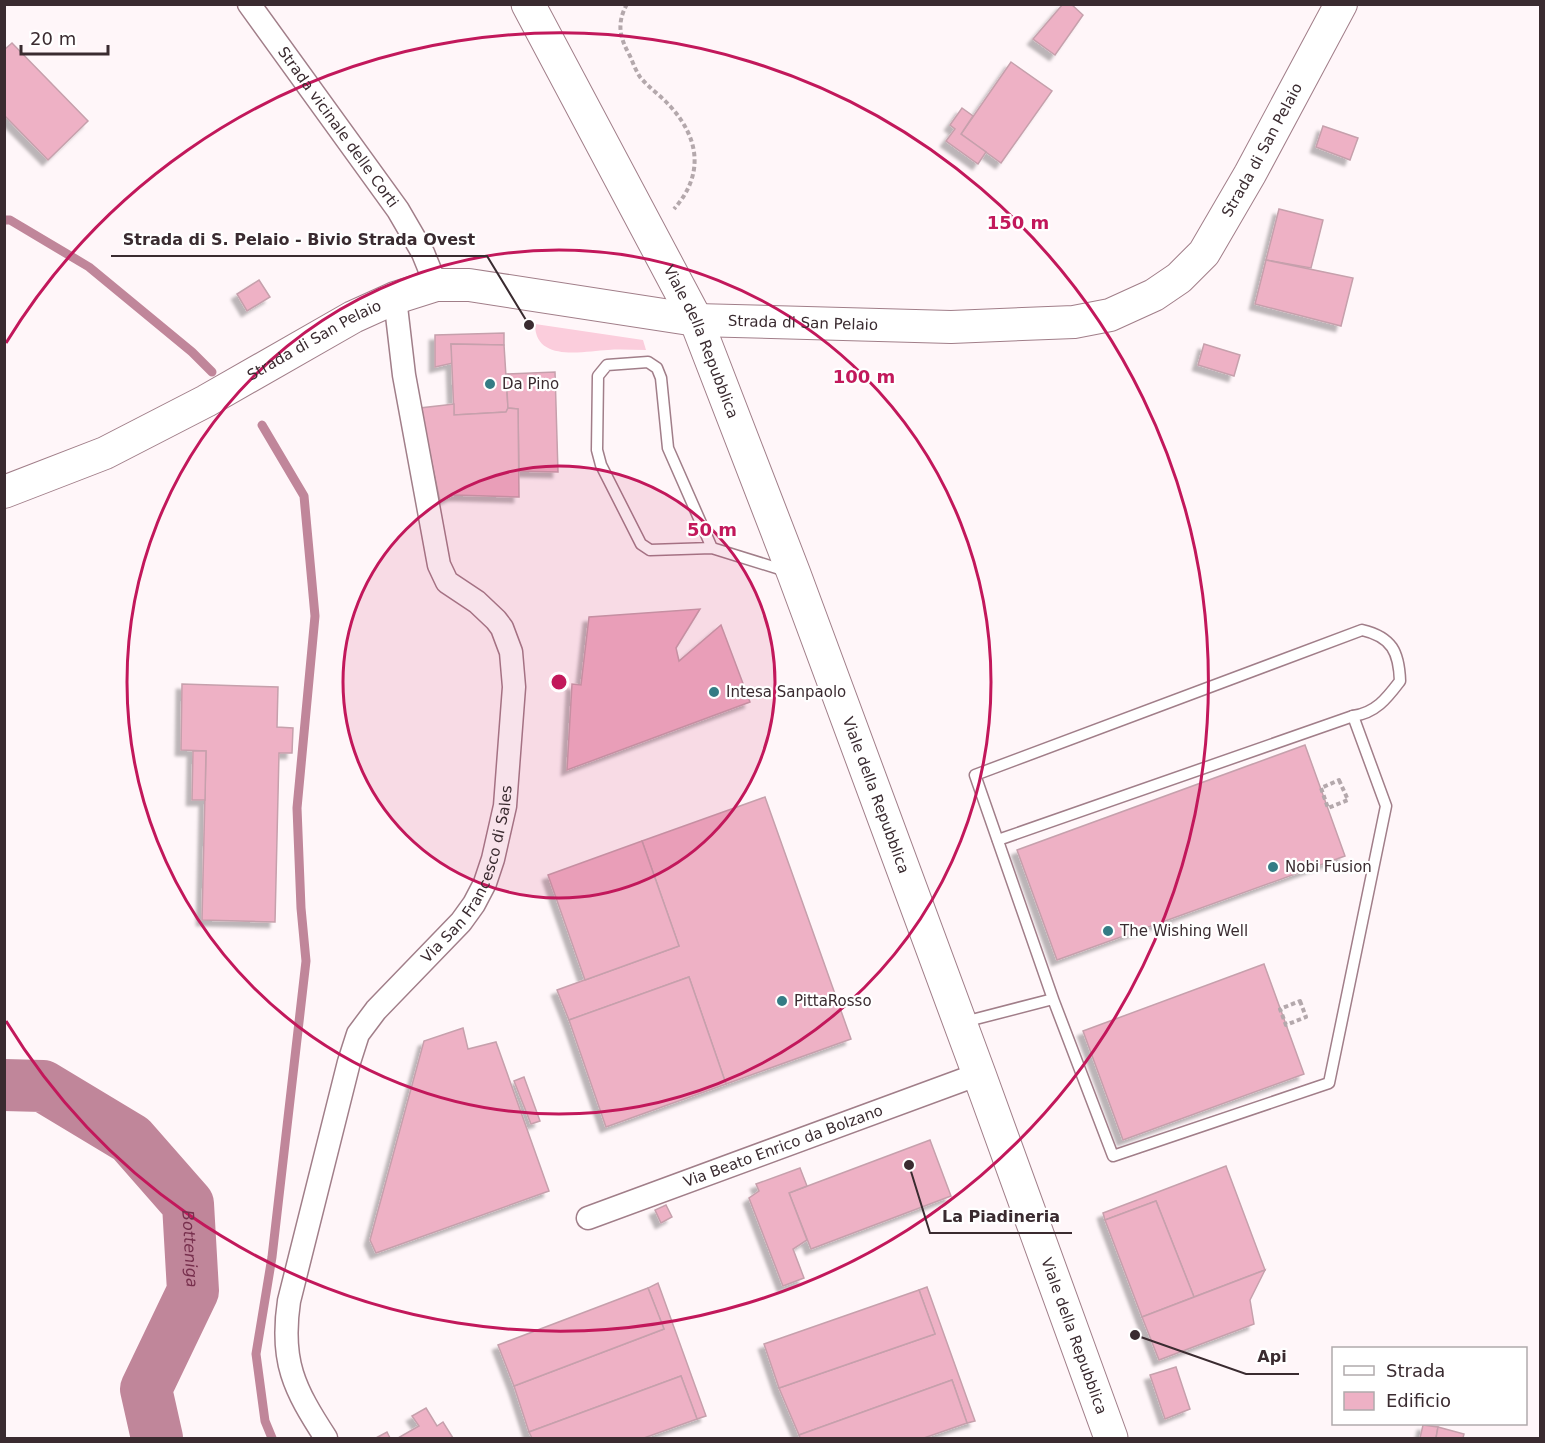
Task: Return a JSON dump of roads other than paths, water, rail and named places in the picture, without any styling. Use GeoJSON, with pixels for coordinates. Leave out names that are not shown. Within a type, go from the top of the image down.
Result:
{"type":"FeatureCollection","features":[{"type":"Feature","properties":{"kind":"main road","name":"Viale della Repubblica"},"geometry":{"type":"LineString","coordinates":[[528,4],[696,320],[794,574],[1111,1438]]}},
{"type":"Feature","properties":{"kind":"street","name":"Strada vicinale delle Corti"},"geometry":{"type":"LineString","coordinates":[[249,4],[398,210],[423,253],[436,285]]}},
{"type":"Feature","properties":{"kind":"street","name":"Strada di San Pelaio"},"geometry":{"type":"LineString","coordinates":[[4,492],[105,453],[207,401],[353,317],[395,298],[436,285],[469,285],[696,320],[951,327],[1074,322],[1110,315],[1154,295],[1179,278],[1204,253],[1251,174],[1341,4]]}},
{"type":"Feature","properties":{"kind":"street","name":"Via San Francesco di Sales"},"geometry":{"type":"LineString","coordinates":[[326,1438],[303,1400],[288,1360],[285,1334],[289,1301],[358,1034],[390,993],[461,922],[485,883],[494,859],[505,806],[514,687],[511,652],[502,628],[488,611],[447,582],[439,565],[404,375],[395,298]]}},
{"type":"Feature","properties":{"kind":"street","name":"Via Beato Enrico da Bolzano"},"geometry":{"type":"LineString","coordinates":[[588,1218],[979,1074]]}},
{"type":"Feature","properties":{"kind":"lane"},"geometry":{"type":"LineString","coordinates":[[712,548],[668,448],[661,378],[657,368],[648,362],[607,365],[598,376],[597,450],[601,465],[641,544],[650,550],[712,548],[794,574]]}},
{"type":"Feature","properties":{"kind":"lane"},"geometry":{"type":"LineString","coordinates":[[998,840],[1353,716],[1363,715],[1384,703],[1400,681],[1399,661],[1393,648],[1377,633],[1362,630],[975,775],[1053,999],[1113,1156],[1329,1083],[1386,806],[1353,716]]}},
{"type":"Feature","properties":{"kind":"lane"},"geometry":{"type":"LineString","coordinates":[[960,1023],[1053,999]]}},
{"type":"Feature","properties":{"kind":"waterway"},"geometry":{"type":"LineString","coordinates":[[4,220],[10,220],[89,267],[192,352],[212,372]]}},
{"type":"Feature","properties":{"kind":"waterway"},"geometry":{"type":"LineString","coordinates":[[262,425],[304,496],[315,616],[297,808],[301,908],[306,961],[272,1257],[256,1354],[265,1421],[272,1438]]}},
{"type":"Feature","properties":{"kind":"waterway","name":"Botteniga"},"geometry":{"type":"LineString","coordinates":[[4,1085],[43,1086],[131,1139],[188,1204],[193,1291],[146,1389],[157,1438]]}},
{"type":"Feature","properties":{"kind":"place","name":"Strada di S. Pelaio - Bivio Strada Ovest"},"geometry":{"type":"Point","coordinates":[529,325]}},
{"type":"Feature","properties":{"kind":"place","name":"Da Pino"},"geometry":{"type":"Point","coordinates":[490,384]}},
{"type":"Feature","properties":{"kind":"place","name":"Intesa Sanpaolo"},"geometry":{"type":"Point","coordinates":[714,692]}},
{"type":"Feature","properties":{"kind":"place","name":"Nobi Fusion"},"geometry":{"type":"Point","coordinates":[1273,867]}},
{"type":"Feature","properties":{"kind":"place","name":"The Wishing Well"},"geometry":{"type":"Point","coordinates":[1108,931]}},
{"type":"Feature","properties":{"kind":"place","name":"PittaRosso"},"geometry":{"type":"Point","coordinates":[782,1001]}},
{"type":"Feature","properties":{"kind":"place","name":"La Piadineria"},"geometry":{"type":"Point","coordinates":[909,1165]}},
{"type":"Feature","properties":{"kind":"place","name":"Api"},"geometry":{"type":"Point","coordinates":[1135,1335]}}]}
